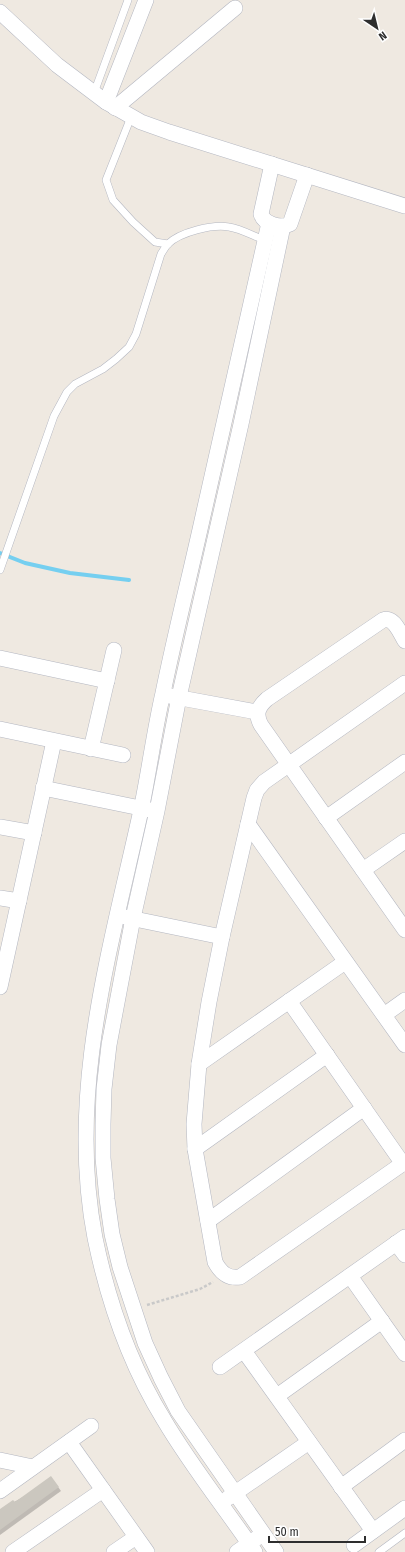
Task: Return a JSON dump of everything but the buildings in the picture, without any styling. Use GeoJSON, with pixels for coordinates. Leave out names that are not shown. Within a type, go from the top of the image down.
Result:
{"type":"FeatureCollection","features":[{"type":"Feature","properties":{"kind":"street"},"geometry":{"type":"LineString","coordinates":[[110,105],[146,0]]}},
{"type":"Feature","properties":{"kind":"street"},"geometry":{"type":"LineString","coordinates":[[110,105],[235,8]]}},
{"type":"Feature","properties":{"kind":"street"},"geometry":{"type":"LineString","coordinates":[[0,12],[56,65],[110,105],[131,117],[170,132],[405,206]]}},
{"type":"Feature","properties":{"kind":"street"},"geometry":{"type":"LineString","coordinates":[[272,164],[261,211],[263,219],[276,225],[288,225],[292,222],[307,175]]}},
{"type":"Feature","properties":{"kind":"street"},"geometry":{"type":"LineString","coordinates":[[252,1548],[172,1432],[155,1404],[128,1348],[103,1271],[95,1237],[86,1159],[87,1088],[92,1043],[116,915],[141,808],[162,694],[276,225]]}},
{"type":"Feature","properties":{"kind":"street"},"geometry":{"type":"LineString","coordinates":[[272,242],[241,424],[179,697],[157,811],[133,918],[109,1045],[104,1089],[103,1158],[112,1234],[120,1267],[147,1349],[170,1396],[186,1422],[276,1552]]}},
{"type":"Feature","properties":{"kind":"street"},"geometry":{"type":"LineString","coordinates":[[405,640],[392,621],[386,619],[383,620],[267,699],[259,707],[257,712],[261,725],[405,928]]}},
{"type":"Feature","properties":{"kind":"street"},"geometry":{"type":"LineString","coordinates":[[91,749],[114,650]]}},
{"type":"Feature","properties":{"kind":"street"},"geometry":{"type":"LineString","coordinates":[[0,658],[107,681]]}},
{"type":"Feature","properties":{"kind":"street"},"geometry":{"type":"LineString","coordinates":[[289,1001],[404,1163],[246,1273],[240,1277],[234,1278],[223,1274],[215,1262],[195,1149],[194,1124],[199,1064],[208,1002],[254,798],[260,786],[405,683]]}},
{"type":"Feature","properties":{"kind":"street"},"geometry":{"type":"LineString","coordinates":[[162,694],[257,712]]}},
{"type":"Feature","properties":{"kind":"street"},"geometry":{"type":"LineString","coordinates":[[0,729],[123,755]]}},
{"type":"Feature","properties":{"kind":"street"},"geometry":{"type":"LineString","coordinates":[[0,987],[2,968],[19,901],[54,741]]}},
{"type":"Feature","properties":{"kind":"street"},"geometry":{"type":"LineString","coordinates":[[326,818],[405,762]]}},
{"type":"Feature","properties":{"kind":"street"},"geometry":{"type":"LineString","coordinates":[[43,788],[157,811]]}},
{"type":"Feature","properties":{"kind":"street"},"geometry":{"type":"LineString","coordinates":[[248,824],[405,1045]]}},
{"type":"Feature","properties":{"kind":"street"},"geometry":{"type":"LineString","coordinates":[[0,827],[34,833]]}},
{"type":"Feature","properties":{"kind":"street"},"geometry":{"type":"LineString","coordinates":[[363,870],[405,841]]}},
{"type":"Feature","properties":{"kind":"street"},"geometry":{"type":"LineString","coordinates":[[0,898],[19,901]]}},
{"type":"Feature","properties":{"kind":"street"},"geometry":{"type":"LineString","coordinates":[[116,915],[222,937]]}},
{"type":"Feature","properties":{"kind":"street"},"geometry":{"type":"LineString","coordinates":[[199,1064],[345,962]]}},
{"type":"Feature","properties":{"kind":"street"},"geometry":{"type":"LineString","coordinates":[[384,1015],[405,1000]]}},
{"type":"Feature","properties":{"kind":"street"},"geometry":{"type":"LineString","coordinates":[[195,1149],[327,1055]]}},
{"type":"Feature","properties":{"kind":"street"},"geometry":{"type":"LineString","coordinates":[[208,1221],[364,1108]]}},
{"type":"Feature","properties":{"kind":"street"},"geometry":{"type":"LineString","coordinates":[[86,1159],[103,1158]]}},
{"type":"Feature","properties":{"kind":"street"},"geometry":{"type":"LineString","coordinates":[[220,1368],[350,1276],[402,1245]]}},
{"type":"Feature","properties":{"kind":"street"},"geometry":{"type":"LineString","coordinates":[[350,1276],[405,1354]]}},
{"type":"Feature","properties":{"kind":"street"},"geometry":{"type":"LineString","coordinates":[[116,1313],[133,1309]]}},
{"type":"Feature","properties":{"kind":"street"},"geometry":{"type":"LineString","coordinates":[[277,1396],[382,1321]]}},
{"type":"Feature","properties":{"kind":"street"},"geometry":{"type":"LineString","coordinates":[[244,1350],[373,1532]]}},
{"type":"Feature","properties":{"kind":"street"},"geometry":{"type":"LineString","coordinates":[[0,1491],[91,1426]]}},
{"type":"Feature","properties":{"kind":"street"},"geometry":{"type":"LineString","coordinates":[[341,1487],[405,1440]]}},
{"type":"Feature","properties":{"kind":"street"},"geometry":{"type":"LineString","coordinates":[[69,1442],[147,1552]]}},
{"type":"Feature","properties":{"kind":"street"},"geometry":{"type":"LineString","coordinates":[[221,1503],[309,1442]]}},
{"type":"Feature","properties":{"kind":"street"},"geometry":{"type":"LineString","coordinates":[[0,1460],[33,1468]]}},
{"type":"Feature","properties":{"kind":"street"},"geometry":{"type":"LineString","coordinates":[[16,1551],[103,1490]]}},
{"type":"Feature","properties":{"kind":"street"},"geometry":{"type":"LineString","coordinates":[[354,1545],[405,1508]]}},
{"type":"Feature","properties":{"kind":"street"},"geometry":{"type":"LineString","coordinates":[[236,1552],[252,1548],[263,1533]]}},
{"type":"Feature","properties":{"kind":"street"},"geometry":{"type":"LineString","coordinates":[[114,1552],[136,1537]]}},
{"type":"Feature","properties":{"kind":"lane"},"geometry":{"type":"LineString","coordinates":[[94,93],[128,0]]}},
{"type":"Feature","properties":{"kind":"lane"},"geometry":{"type":"LineString","coordinates":[[131,117],[106,180],[114,200],[133,222],[155,242],[168,244]]}},
{"type":"Feature","properties":{"kind":"lane"},"geometry":{"type":"LineString","coordinates":[[0,570],[54,416],[67,392],[74,384],[103,369],[129,347],[136,334],[161,254],[168,244],[192,231],[220,226],[231,227],[272,242]]}},
{"type":"Feature","properties":{"kind":"lane"},"geometry":{"type":"LineString","coordinates":[[379,1552],[405,1533]]}},
{"type":"Feature","properties":{"kind":"path"},"geometry":{"type":"LineString","coordinates":[[133,1309],[200,1289],[209,1285],[223,1274]]}},
{"type":"Feature","properties":{"kind":"waterway"},"geometry":{"type":"LineString","coordinates":[[0,553],[25,563],[70,573],[129,580]]}}]}
